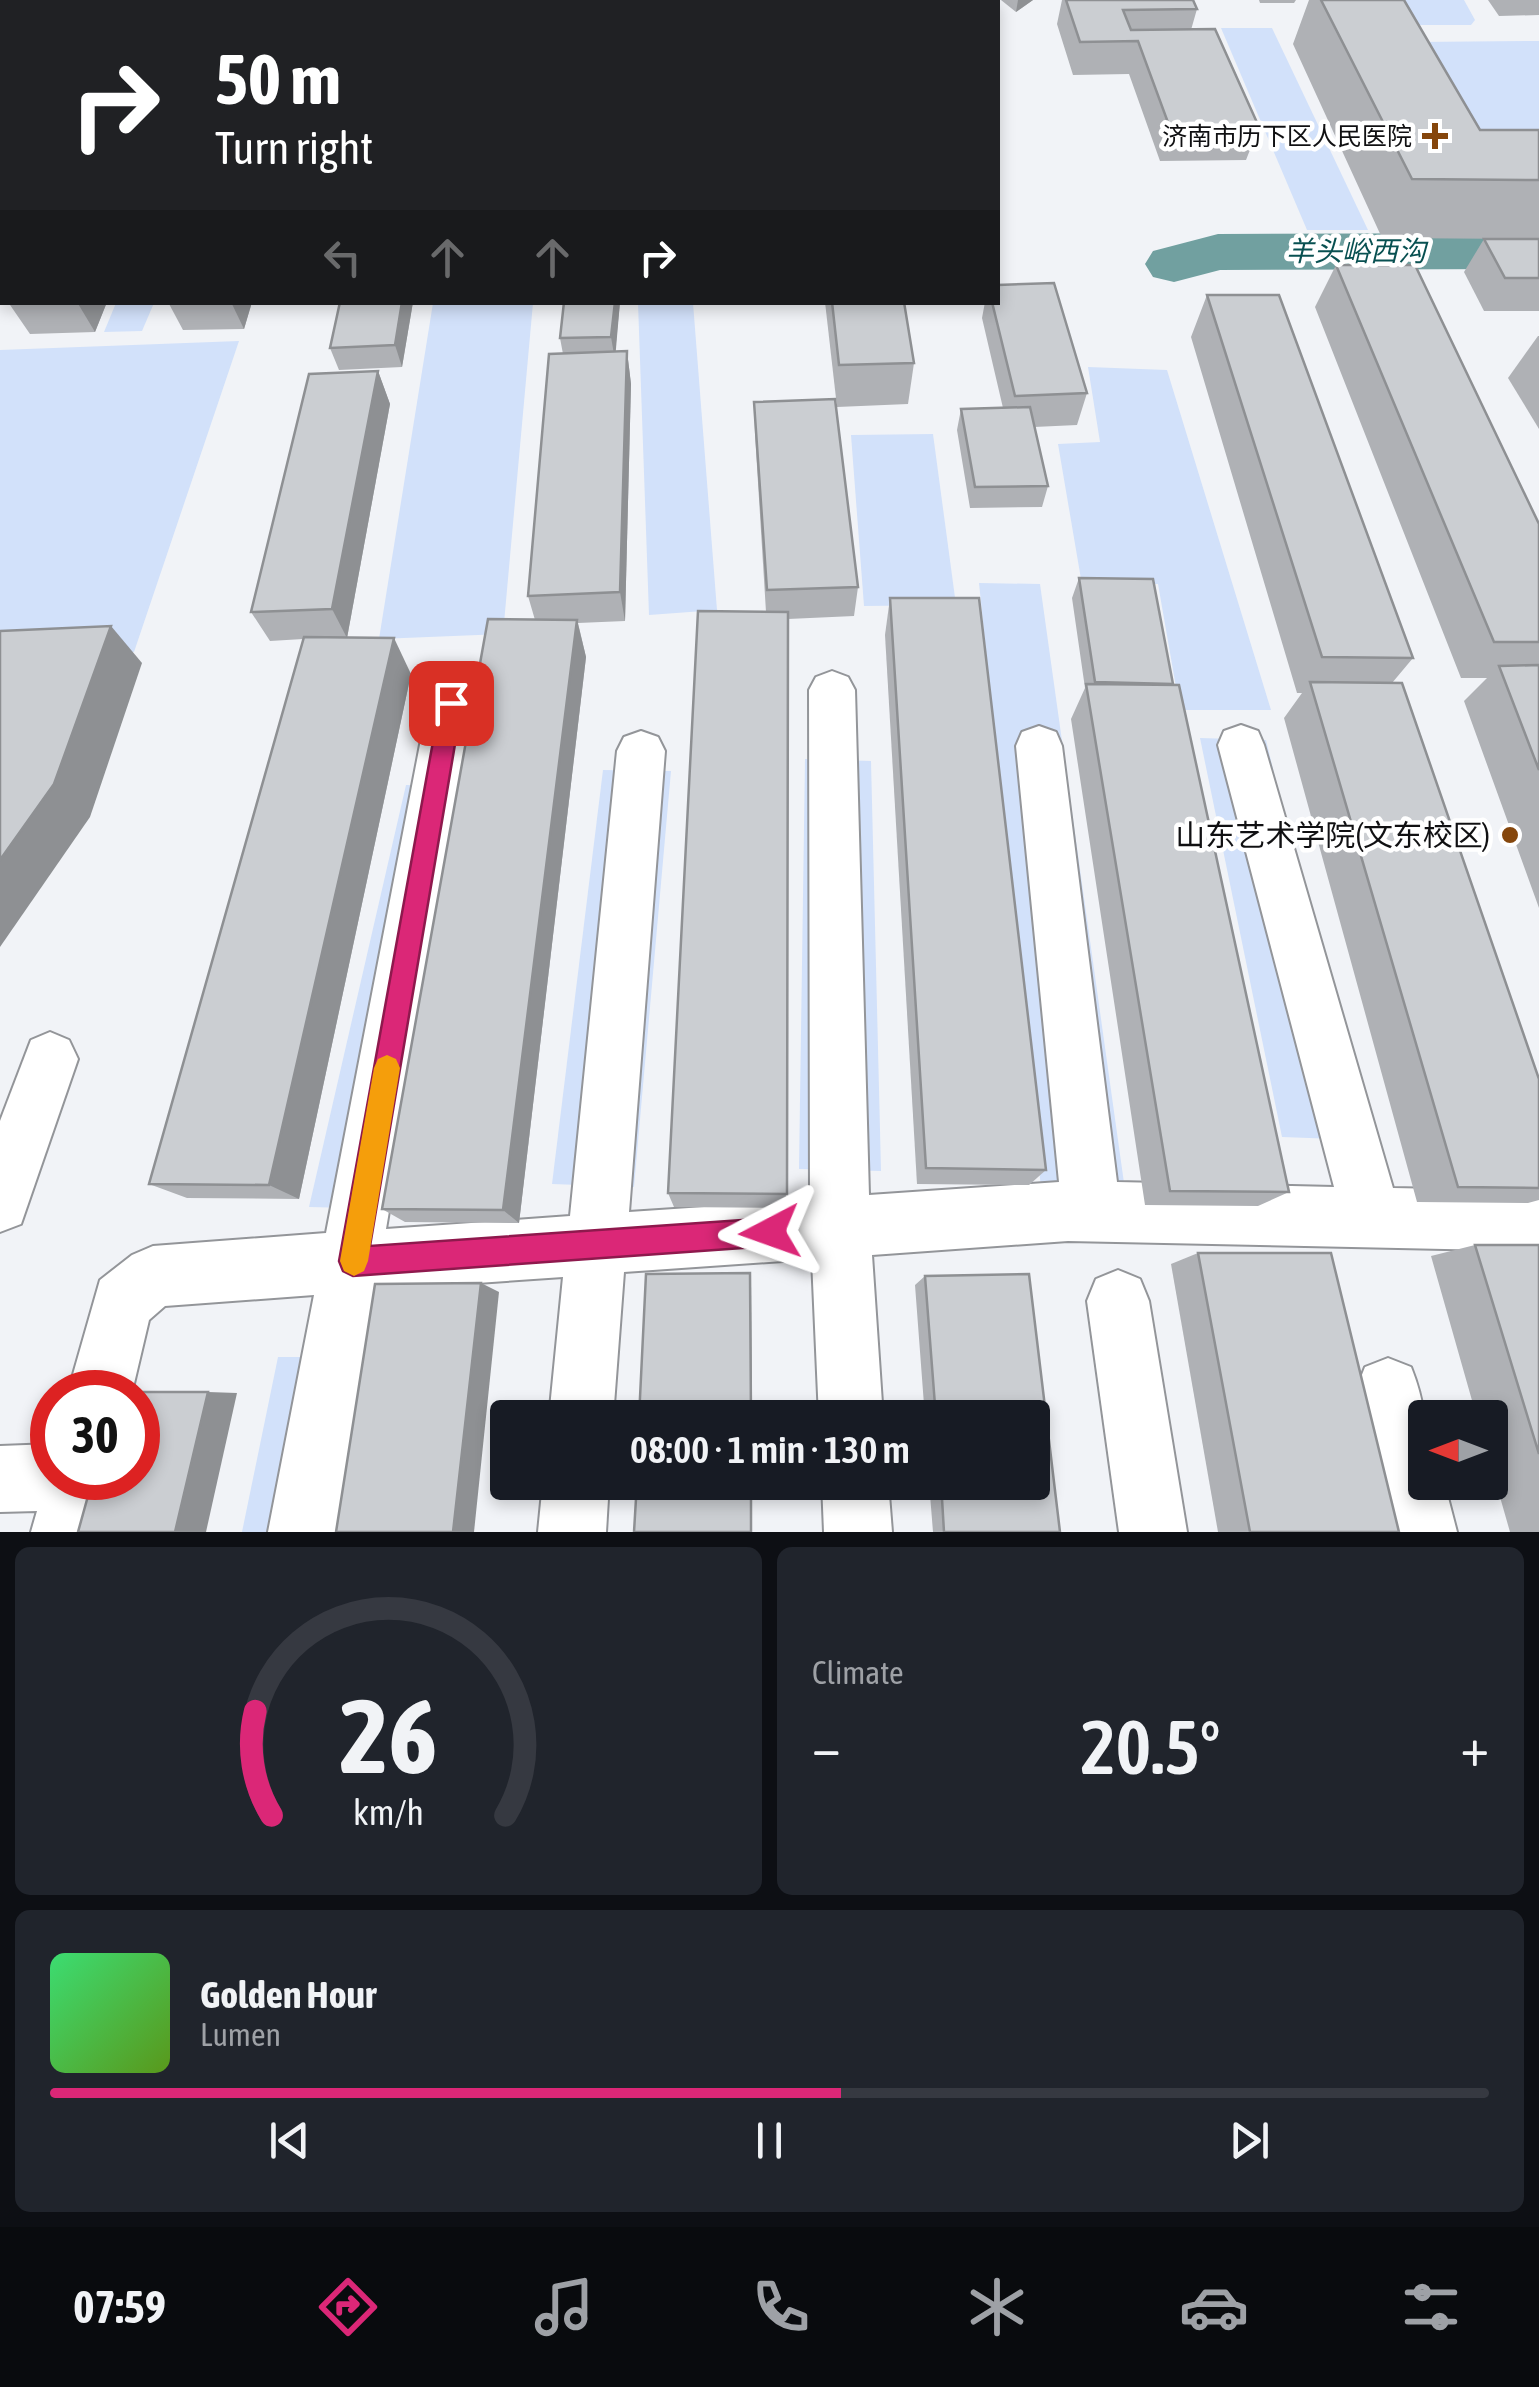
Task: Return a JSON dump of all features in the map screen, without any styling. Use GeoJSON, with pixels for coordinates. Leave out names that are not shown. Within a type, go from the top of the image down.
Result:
{"type":"FeatureCollection","features":[{"type":"Feature","properties":{"kind":"street"},"geometry":{"type":"LineString","coordinates":[[832,690],[840,1227],[850,1400]]}},
{"type":"Feature","properties":{"kind":"street"},"geometry":{"type":"LineString","coordinates":[[302,1532],[451,703]]}},
{"type":"Feature","properties":{"kind":"street"},"geometry":{"type":"LineString","coordinates":[[1241,745],[1372,1218]]}},
{"type":"Feature","properties":{"kind":"street"},"geometry":{"type":"LineString","coordinates":[[1039,746],[1091,1211]]}},
{"type":"Feature","properties":{"kind":"street"},"geometry":{"type":"LineString","coordinates":[[583,1400],[641,751]]}},
{"type":"Feature","properties":{"kind":"street"},"geometry":{"type":"LineString","coordinates":[[0,1203],[50,1059]]}},
{"type":"Feature","properties":{"kind":"street"},"geometry":{"type":"LineString","coordinates":[[105,1370],[122,1302],[153,1276],[1091,1211],[1539,1221]]}},
{"type":"Feature","properties":{"kind":"street"},"geometry":{"type":"LineString","coordinates":[[1118,1301],[1153,1532]]}},
{"type":"Feature","properties":{"kind":"street"},"geometry":{"type":"LineString","coordinates":[[1388,1390],[1423,1532]]}},
{"type":"Feature","properties":{"kind":"street"},"geometry":{"type":"LineString","coordinates":[[0,1479],[30,1478]]}},
{"type":"Feature","properties":{"kind":"street"},"geometry":{"type":"LineString","coordinates":[[65,1532],[73,1500]]}},
{"type":"Feature","properties":{"kind":"street"},"geometry":{"type":"LineString","coordinates":[[572,1532],[575,1500]]}},
{"type":"Feature","properties":{"kind":"street"},"geometry":{"type":"LineString","coordinates":[[856,1500],[858,1532]]}},
{"type":"Feature","properties":{"kind":"shaded area"},"geometry":{"type":"Polygon","coordinates":[[[1334,0],[1464,0],[1475,20],[1471,25],[1386,25],[1334,0]]]}},
{"type":"Feature","properties":{"kind":"shaded area"},"geometry":{"type":"Polygon","coordinates":[[[1221,28],[1272,28],[1368,230],[1307,230],[1221,28]]]}},
{"type":"Feature","properties":{"kind":"shaded area"},"geometry":{"type":"Polygon","coordinates":[[[1539,41],[1539,173],[1495,173],[1416,42],[1539,41]]]}},
{"type":"Feature","properties":{"kind":"shaded area"},"geometry":{"type":"Polygon","coordinates":[[[115,305],[153,305],[142,331],[104,332],[115,305]]]}},
{"type":"Feature","properties":{"kind":"shaded area"},"geometry":{"type":"Polygon","coordinates":[[[433,305],[533,305],[503,634],[379,639],[433,305]]]}},
{"type":"Feature","properties":{"kind":"shaded area"},"geometry":{"type":"Polygon","coordinates":[[[638,305],[693,305],[717,610],[649,615],[638,305]]]}},
{"type":"Feature","properties":{"kind":"shaded area"},"geometry":{"type":"Polygon","coordinates":[[[239,341],[134,652],[0,656],[0,350],[239,341]]]}},
{"type":"Feature","properties":{"kind":"shaded area"},"geometry":{"type":"Polygon","coordinates":[[[1088,367],[1167,370],[1271,710],[1180,710],[1158,584],[1082,585],[1058,444],[1100,442],[1088,367]]]}},
{"type":"Feature","properties":{"kind":"shaded area"},"geometry":{"type":"Polygon","coordinates":[[[933,434],[956,605],[864,606],[851,435],[933,434]]]}},
{"type":"Feature","properties":{"kind":"shaded area"},"geometry":{"type":"Polygon","coordinates":[[[979,583],[1040,584],[1125,1190],[1041,1188],[979,583]]]}},
{"type":"Feature","properties":{"kind":"shaded area"},"geometry":{"type":"Polygon","coordinates":[[[1200,738],[1266,740],[1363,1140],[1282,1137],[1200,738]]]}},
{"type":"Feature","properties":{"kind":"shaded area"},"geometry":{"type":"Polygon","coordinates":[[[805,759],[871,761],[881,1171],[799,1169],[805,759]]]}},
{"type":"Feature","properties":{"kind":"shaded area"},"geometry":{"type":"Polygon","coordinates":[[[603,770],[671,771],[634,1187],[552,1184],[603,770]]]}},
{"type":"Feature","properties":{"kind":"shaded area"},"geometry":{"type":"Polygon","coordinates":[[[406,785],[473,786],[391,1209],[309,1207],[406,785]]]}},
{"type":"Feature","properties":{"kind":"shaded area"},"geometry":{"type":"Polygon","coordinates":[[[278,1357],[366,1357],[337,1532],[242,1532],[278,1357]]]}},
{"type":"Feature","properties":{"kind":"building"},"geometry":{"type":"Polygon","coordinates":[[[1066,0],[1193,0],[1197,9],[1123,10],[1131,30],[1215,29],[1259,127],[1170,128],[1138,41],[1080,42],[1066,0]]]}},
{"type":"Feature","properties":{"kind":"building"},"geometry":{"type":"Polygon","coordinates":[[[1321,0],[1404,0],[1480,130],[1539,130],[1539,180],[1412,179],[1321,0]]]}},
{"type":"Feature","properties":{"kind":"building"},"geometry":{"type":"Polygon","coordinates":[[[1484,239],[1539,239],[1539,278],[1505,278],[1484,239]]]}},
{"type":"Feature","properties":{"kind":"building"},"geometry":{"type":"Polygon","coordinates":[[[1336,265],[1415,265],[1539,524],[1539,642],[1494,642],[1336,265]]]}},
{"type":"Feature","properties":{"kind":"building"},"geometry":{"type":"Polygon","coordinates":[[[1054,283],[1087,393],[1015,396],[993,305],[1000,305],[1000,285],[1054,283]]]}},
{"type":"Feature","properties":{"kind":"building"},"geometry":{"type":"Polygon","coordinates":[[[1207,295],[1279,295],[1413,658],[1322,657],[1207,295]]]}},
{"type":"Feature","properties":{"kind":"building"},"geometry":{"type":"Polygon","coordinates":[[[339,305],[402,305],[395,345],[330,348],[339,305]]]}},
{"type":"Feature","properties":{"kind":"building"},"geometry":{"type":"Polygon","coordinates":[[[564,305],[615,305],[611,337],[560,338],[564,305]]]}},
{"type":"Feature","properties":{"kind":"building"},"geometry":{"type":"Polygon","coordinates":[[[832,305],[904,305],[914,363],[839,365],[832,305]]]}},
{"type":"Feature","properties":{"kind":"building"},"geometry":{"type":"Polygon","coordinates":[[[627,351],[620,592],[528,596],[549,354],[627,351]]]}},
{"type":"Feature","properties":{"kind":"building"},"geometry":{"type":"Polygon","coordinates":[[[378,371],[332,609],[251,612],[309,374],[378,371]]]}},
{"type":"Feature","properties":{"kind":"building"},"geometry":{"type":"Polygon","coordinates":[[[835,399],[858,587],[767,590],[754,402],[835,399]]]}},
{"type":"Feature","properties":{"kind":"building"},"geometry":{"type":"Polygon","coordinates":[[[1030,407],[1048,486],[975,487],[961,409],[1030,407]]]}},
{"type":"Feature","properties":{"kind":"building"},"geometry":{"type":"Polygon","coordinates":[[[1079,578],[1153,579],[1173,684],[1095,682],[1079,578]]]}},
{"type":"Feature","properties":{"kind":"building"},"geometry":{"type":"Polygon","coordinates":[[[890,598],[979,598],[1046,1170],[926,1168],[890,598]]]}},
{"type":"Feature","properties":{"kind":"building"},"geometry":{"type":"Polygon","coordinates":[[[698,611],[788,612],[787,1194],[668,1193],[698,611]]]}},
{"type":"Feature","properties":{"kind":"building"},"geometry":{"type":"Polygon","coordinates":[[[488,619],[577,620],[503,1210],[382,1209],[488,619]]]}},
{"type":"Feature","properties":{"kind":"building"},"geometry":{"type":"Polygon","coordinates":[[[111,626],[54,784],[0,860],[0,631],[111,626]]]}},
{"type":"Feature","properties":{"kind":"building"},"geometry":{"type":"Polygon","coordinates":[[[304,637],[394,638],[269,1185],[149,1184],[304,637]]]}},
{"type":"Feature","properties":{"kind":"building"},"geometry":{"type":"Polygon","coordinates":[[[1539,665],[1539,770],[1499,666],[1539,665]]]}},
{"type":"Feature","properties":{"kind":"building"},"geometry":{"type":"Polygon","coordinates":[[[1310,682],[1402,683],[1539,1079],[1539,1188],[1458,1187],[1310,682]]]}},
{"type":"Feature","properties":{"kind":"building"},"geometry":{"type":"Polygon","coordinates":[[[1086,684],[1179,685],[1289,1192],[1170,1191],[1086,684]]]}},
{"type":"Feature","properties":{"kind":"building"},"geometry":{"type":"Polygon","coordinates":[[[1475,1245],[1539,1245],[1539,1454],[1475,1245]]]}},
{"type":"Feature","properties":{"kind":"building"},"geometry":{"type":"Polygon","coordinates":[[[1198,1253],[1331,1253],[1399,1532],[1250,1532],[1198,1253]]]}},
{"type":"Feature","properties":{"kind":"building"},"geometry":{"type":"Polygon","coordinates":[[[750,1273],[751,1400],[640,1400],[646,1274],[750,1273]]]}},
{"type":"Feature","properties":{"kind":"building"},"geometry":{"type":"Polygon","coordinates":[[[1029,1274],[1044,1400],[935,1400],[925,1276],[1029,1274]]]}},
{"type":"Feature","properties":{"kind":"building"},"geometry":{"type":"Polygon","coordinates":[[[481,1283],[453,1532],[336,1532],[375,1284],[481,1283]]]}},
{"type":"Feature","properties":{"kind":"building"},"geometry":{"type":"Polygon","coordinates":[[[160,1392],[208,1392],[175,1532],[78,1532],[87,1500],[160,1500],[160,1392]]]}},
{"type":"Feature","properties":{"kind":"building"},"geometry":{"type":"Polygon","coordinates":[[[1050,1449],[1060,1532],[944,1532],[942,1500],[1050,1500],[1050,1449]]]}},
{"type":"Feature","properties":{"kind":"building"},"geometry":{"type":"Polygon","coordinates":[[[636,1500],[751,1500],[751,1532],[634,1532],[636,1500]]]}},
{"type":"Feature","properties":{"kind":"waterway","name":"羊头峪西沟"},"geometry":{"type":"LineString","coordinates":[[1174,264],[1218,252],[1539,251]]}},
{"type":"Feature","properties":{"kind":"slow traffic"},"geometry":{"type":"LineString","coordinates":[[354,1261],[387,1068]]}},
{"type":"Feature","properties":{"kind":"place","name":"济南市历下区人民医院"},"geometry":{"type":"Point","coordinates":[1435,136]}},
{"type":"Feature","properties":{"kind":"place","name":"山东艺术学院(文东校区)"},"geometry":{"type":"Point","coordinates":[1510,835]}},
{"type":"Feature","properties":{"kind":"route"},"geometry":{"type":"LineString","coordinates":[[451,703],[353,1261],[770,1232]]}}]}
